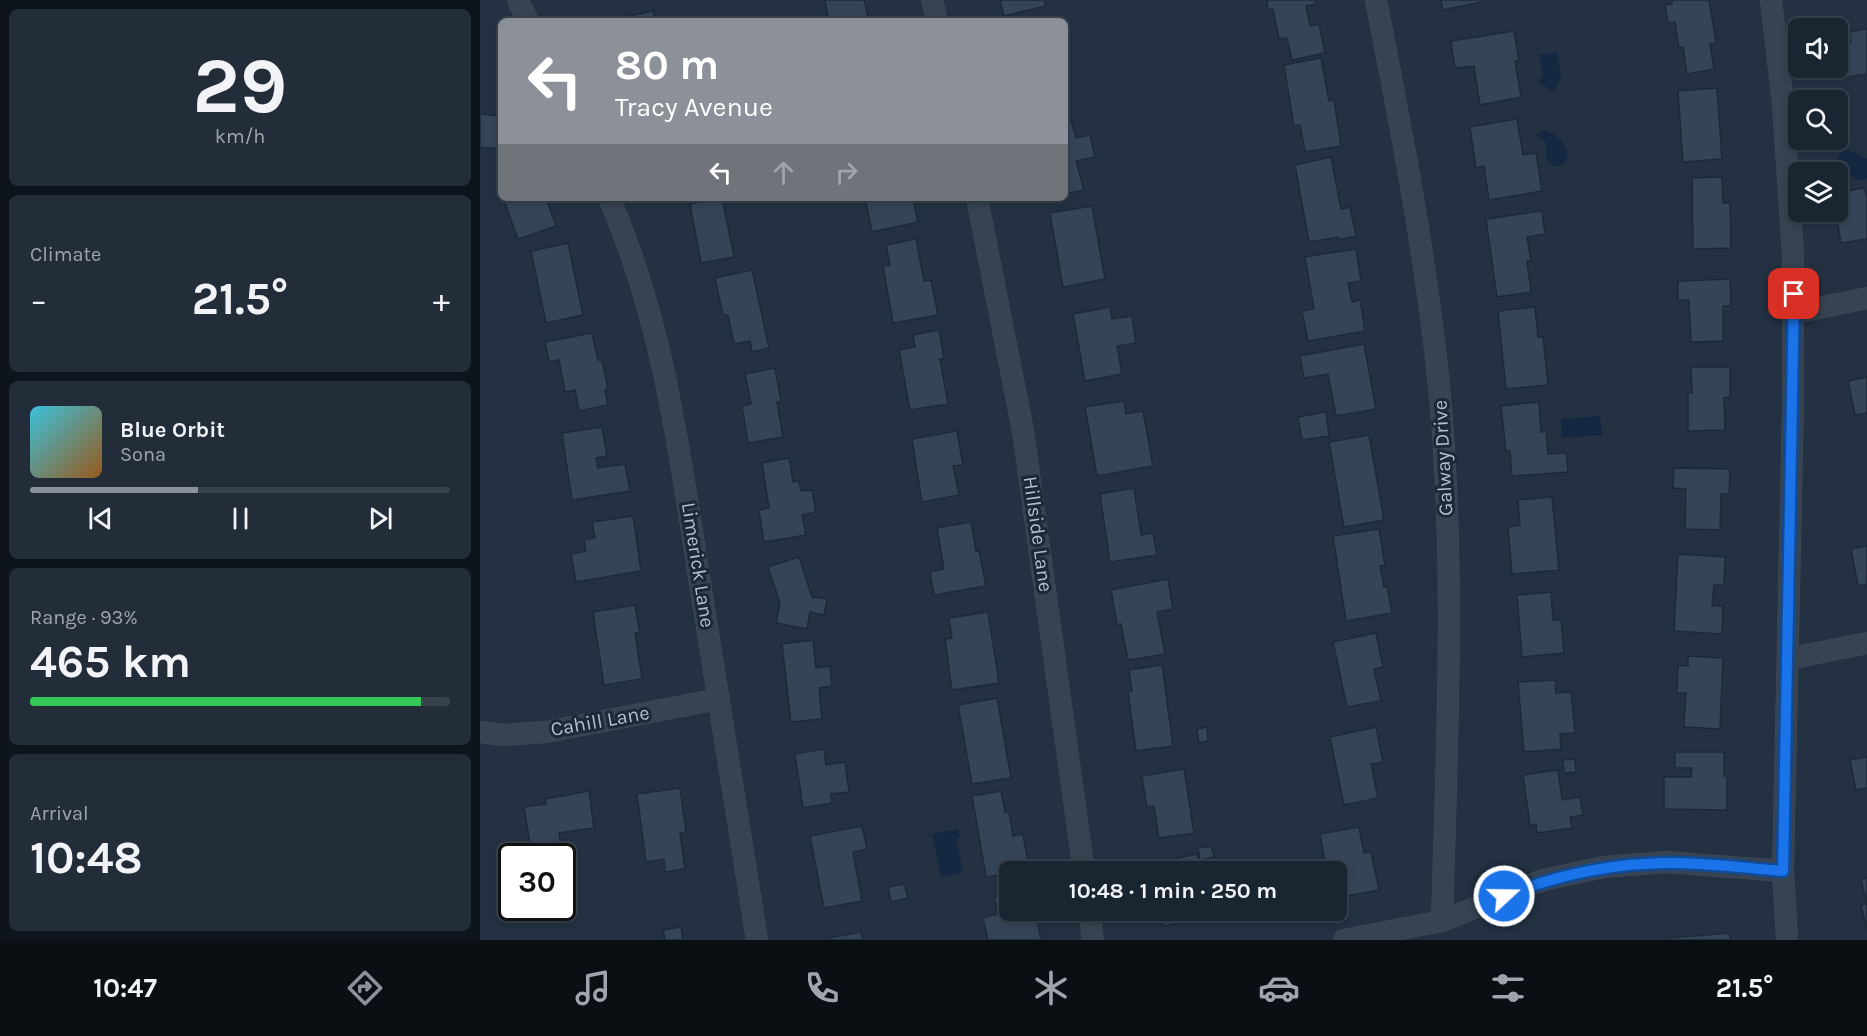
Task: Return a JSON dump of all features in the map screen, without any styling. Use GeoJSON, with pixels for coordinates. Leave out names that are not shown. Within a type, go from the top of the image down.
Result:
{"type":"FeatureCollection","features":[{"type":"Feature","properties":{"kind":"street"},"geometry":{"type":"LineString","coordinates":[[518,0],[527,18]]}},
{"type":"Feature","properties":{"kind":"street"},"geometry":{"type":"LineString","coordinates":[[932,0],[936,18]]}},
{"type":"Feature","properties":{"kind":"street","name":"Galway Drive"},"geometry":{"type":"LineString","coordinates":[[1376,0],[1420,234],[1439,387],[1448,542],[1449,661],[1442,921]]}},
{"type":"Feature","properties":{"kind":"street"},"geometry":{"type":"LineString","coordinates":[[1771,0],[1783,104],[1793,254],[1794,313],[1783,871],[1786,940]]}},
{"type":"Feature","properties":{"kind":"street","name":"Limerick Lane"},"geometry":{"type":"LineString","coordinates":[[610,201],[622,228],[657,338],[676,429],[757,940]]}},
{"type":"Feature","properties":{"kind":"street","name":"Hillside Lane"},"geometry":{"type":"LineString","coordinates":[[978,201],[1023,431],[1082,861]]}},
{"type":"Feature","properties":{"kind":"street"},"geometry":{"type":"LineString","coordinates":[[1794,313],[1867,298]]}},
{"type":"Feature","properties":{"kind":"street"},"geometry":{"type":"LineString","coordinates":[[1788,659],[1867,643]]}},
{"type":"Feature","properties":{"kind":"street","name":"Cahill Lane"},"geometry":{"type":"LineString","coordinates":[[480,732],[503,735],[546,732],[718,699]]}},
{"type":"Feature","properties":{"kind":"street"},"geometry":{"type":"LineString","coordinates":[[1344,940],[1442,921],[1543,880],[1604,867],[1666,862],[1783,871]]}},
{"type":"Feature","properties":{"kind":"street"},"geometry":{"type":"LineString","coordinates":[[1091,921],[1094,940]]}},
{"type":"Feature","properties":{"kind":"water"},"geometry":{"type":"Polygon","coordinates":[[[1557,52],[1561,78],[1553,91],[1538,82],[1543,75],[1539,55],[1557,52]]]}},
{"type":"Feature","properties":{"kind":"water"},"geometry":{"type":"Polygon","coordinates":[[[1544,130],[1555,135],[1564,143],[1567,154],[1563,165],[1553,166],[1546,159],[1545,141],[1538,138],[1537,134],[1544,130]]]}},
{"type":"Feature","properties":{"kind":"water"},"geometry":{"type":"Polygon","coordinates":[[[1843,150],[1848,150],[1867,159],[1867,179],[1859,180],[1848,174],[1848,162],[1837,162],[1843,150]]]}},
{"type":"Feature","properties":{"kind":"water"},"geometry":{"type":"Polygon","coordinates":[[[1600,416],[1602,435],[1562,438],[1561,419],[1600,416]]]}},
{"type":"Feature","properties":{"kind":"water"},"geometry":{"type":"Polygon","coordinates":[[[958,829],[960,837],[956,839],[963,872],[941,877],[932,834],[958,829]]]}},
{"type":"Feature","properties":{"kind":"building"},"geometry":{"type":"Polygon","coordinates":[[[825,0],[864,0],[868,18],[828,18],[825,0]]]}},
{"type":"Feature","properties":{"kind":"building"},"geometry":{"type":"Polygon","coordinates":[[[1000,0],[1044,0],[1046,6],[1004,16],[1000,0]]]}},
{"type":"Feature","properties":{"kind":"building"},"geometry":{"type":"Polygon","coordinates":[[[1267,0],[1315,0],[1316,4],[1306,6],[1310,26],[1319,24],[1325,53],[1292,60],[1287,38],[1279,39],[1273,9],[1268,9],[1267,0]]]}},
{"type":"Feature","properties":{"kind":"building"},"geometry":{"type":"Polygon","coordinates":[[[1441,0],[1480,0],[1481,2],[1443,10],[1441,0]]]}},
{"type":"Feature","properties":{"kind":"building"},"geometry":{"type":"Polygon","coordinates":[[[1672,0],[1709,0],[1716,43],[1710,44],[1714,69],[1687,74],[1683,47],[1679,48],[1675,22],[1668,23],[1665,5],[1672,4],[1672,0]]]}},
{"type":"Feature","properties":{"kind":"building"},"geometry":{"type":"Polygon","coordinates":[[[653,11],[654,18],[620,18],[653,11]]]}},
{"type":"Feature","properties":{"kind":"building"},"geometry":{"type":"Polygon","coordinates":[[[1867,29],[1867,74],[1848,77],[1848,43],[1851,42],[1849,32],[1867,29]]]}},
{"type":"Feature","properties":{"kind":"building"},"geometry":{"type":"Polygon","coordinates":[[[1514,31],[1519,60],[1515,61],[1521,97],[1480,105],[1474,66],[1455,68],[1451,41],[1514,31]]]}},
{"type":"Feature","properties":{"kind":"building"},"geometry":{"type":"Polygon","coordinates":[[[1321,58],[1329,101],[1334,100],[1341,146],[1305,152],[1300,125],[1294,126],[1284,65],[1321,58]]]}},
{"type":"Feature","properties":{"kind":"building"},"geometry":{"type":"Polygon","coordinates":[[[1717,88],[1722,159],[1683,162],[1678,91],[1717,88]]]}},
{"type":"Feature","properties":{"kind":"building"},"geometry":{"type":"Polygon","coordinates":[[[480,114],[498,116],[498,149],[480,147],[480,114]]]}},
{"type":"Feature","properties":{"kind":"building"},"geometry":{"type":"Polygon","coordinates":[[[1517,119],[1523,155],[1536,153],[1542,191],[1489,200],[1484,166],[1476,168],[1470,127],[1517,119]]]}},
{"type":"Feature","properties":{"kind":"building"},"geometry":{"type":"Polygon","coordinates":[[[1071,121],[1076,138],[1090,135],[1095,157],[1076,161],[1084,190],[1068,193],[1068,122],[1071,121]]]}},
{"type":"Feature","properties":{"kind":"building"},"geometry":{"type":"Polygon","coordinates":[[[1331,157],[1341,209],[1350,207],[1356,236],[1339,240],[1338,237],[1309,242],[1295,165],[1331,157]]]}},
{"type":"Feature","properties":{"kind":"building"},"geometry":{"type":"Polygon","coordinates":[[[1722,177],[1723,203],[1730,203],[1731,248],[1693,249],[1692,178],[1722,177]]]}},
{"type":"Feature","properties":{"kind":"building"},"geometry":{"type":"Polygon","coordinates":[[[1864,188],[1867,197],[1867,239],[1841,243],[1838,222],[1848,222],[1848,191],[1864,188]]]}},
{"type":"Feature","properties":{"kind":"building"},"geometry":{"type":"Polygon","coordinates":[[[504,201],[547,201],[556,226],[518,239],[504,201]]]}},
{"type":"Feature","properties":{"kind":"building"},"geometry":{"type":"Polygon","coordinates":[[[723,201],[734,257],[701,263],[690,204],[723,201]]]}},
{"type":"Feature","properties":{"kind":"building"},"geometry":{"type":"Polygon","coordinates":[[[866,201],[914,201],[918,222],[872,232],[866,201]]]}},
{"type":"Feature","properties":{"kind":"building"},"geometry":{"type":"Polygon","coordinates":[[[1092,206],[1105,279],[1063,287],[1050,213],[1092,206]]]}},
{"type":"Feature","properties":{"kind":"building"},"geometry":{"type":"Polygon","coordinates":[[[1542,211],[1545,234],[1527,237],[1531,261],[1527,261],[1531,292],[1497,297],[1486,219],[1542,211]]]}},
{"type":"Feature","properties":{"kind":"building"},"geometry":{"type":"Polygon","coordinates":[[[916,239],[924,281],[931,280],[938,315],[893,323],[883,266],[890,265],[886,245],[916,239]]]}},
{"type":"Feature","properties":{"kind":"building"},"geometry":{"type":"Polygon","coordinates":[[[568,243],[583,315],[546,323],[531,251],[568,243]]]}},
{"type":"Feature","properties":{"kind":"building"},"geometry":{"type":"Polygon","coordinates":[[[1356,249],[1361,281],[1348,283],[1352,302],[1360,300],[1365,331],[1308,341],[1302,311],[1314,309],[1305,257],[1356,249]]]}},
{"type":"Feature","properties":{"kind":"building"},"geometry":{"type":"Polygon","coordinates":[[[752,270],[769,348],[752,352],[750,341],[734,344],[728,315],[723,315],[715,278],[752,270]]]}},
{"type":"Feature","properties":{"kind":"building"},"geometry":{"type":"Polygon","coordinates":[[[1730,279],[1731,306],[1723,306],[1723,341],[1691,342],[1689,300],[1678,300],[1678,281],[1730,279]]]}},
{"type":"Feature","properties":{"kind":"building"},"geometry":{"type":"Polygon","coordinates":[[[1110,307],[1112,319],[1132,316],[1136,343],[1117,346],[1122,374],[1085,381],[1073,314],[1110,307]]]}},
{"type":"Feature","properties":{"kind":"building"},"geometry":{"type":"Polygon","coordinates":[[[1535,307],[1538,337],[1543,337],[1548,385],[1506,389],[1498,311],[1535,307]]]}},
{"type":"Feature","properties":{"kind":"building"},"geometry":{"type":"Polygon","coordinates":[[[939,330],[944,359],[940,359],[948,404],[910,410],[899,350],[915,347],[913,335],[939,330]]]}},
{"type":"Feature","properties":{"kind":"building"},"geometry":{"type":"Polygon","coordinates":[[[592,333],[598,360],[602,360],[608,389],[605,390],[608,405],[579,411],[575,390],[565,392],[559,360],[549,362],[545,342],[592,333]]]}},
{"type":"Feature","properties":{"kind":"building"},"geometry":{"type":"Polygon","coordinates":[[[1364,344],[1376,409],[1336,416],[1328,374],[1304,378],[1300,356],[1364,344]]]}},
{"type":"Feature","properties":{"kind":"building"},"geometry":{"type":"Polygon","coordinates":[[[1691,367],[1730,367],[1730,397],[1724,398],[1725,430],[1688,431],[1688,393],[1692,393],[1691,367]]]}},
{"type":"Feature","properties":{"kind":"building"},"geometry":{"type":"Polygon","coordinates":[[[775,368],[781,401],[777,402],[783,437],[748,443],[742,406],[751,404],[745,374],[775,368]]]}},
{"type":"Feature","properties":{"kind":"building"},"geometry":{"type":"Polygon","coordinates":[[[1867,377],[1867,413],[1855,415],[1848,381],[1867,377]]]}},
{"type":"Feature","properties":{"kind":"building"},"geometry":{"type":"Polygon","coordinates":[[[1124,401],[1126,414],[1143,411],[1153,466],[1097,476],[1085,407],[1124,401]]]}},
{"type":"Feature","properties":{"kind":"building"},"geometry":{"type":"Polygon","coordinates":[[[1539,402],[1541,432],[1546,431],[1548,454],[1566,453],[1568,472],[1512,476],[1510,451],[1506,451],[1501,406],[1539,402]]]}},
{"type":"Feature","properties":{"kind":"building"},"geometry":{"type":"Polygon","coordinates":[[[1326,412],[1329,436],[1302,440],[1298,417],[1326,412]]]}},
{"type":"Feature","properties":{"kind":"building"},"geometry":{"type":"Polygon","coordinates":[[[602,427],[607,456],[596,458],[598,468],[625,464],[630,491],[572,500],[562,433],[602,427]]]}},
{"type":"Feature","properties":{"kind":"building"},"geometry":{"type":"Polygon","coordinates":[[[957,431],[963,465],[953,466],[959,495],[922,502],[912,439],[957,431]]]}},
{"type":"Feature","properties":{"kind":"building"},"geometry":{"type":"Polygon","coordinates":[[[1369,435],[1384,520],[1344,527],[1329,442],[1369,435]]]}},
{"type":"Feature","properties":{"kind":"building"},"geometry":{"type":"Polygon","coordinates":[[[789,458],[793,482],[799,481],[801,491],[812,490],[816,512],[802,515],[806,535],[764,542],[759,510],[769,508],[762,463],[789,458]]]}},
{"type":"Feature","properties":{"kind":"building"},"geometry":{"type":"Polygon","coordinates":[[[1674,468],[1730,469],[1729,494],[1721,494],[1720,530],[1685,529],[1686,489],[1673,488],[1674,468]]]}},
{"type":"Feature","properties":{"kind":"building"},"geometry":{"type":"Polygon","coordinates":[[[1134,488],[1141,535],[1153,533],[1157,555],[1110,562],[1100,494],[1134,488]]]}},
{"type":"Feature","properties":{"kind":"building"},"geometry":{"type":"Polygon","coordinates":[[[1552,497],[1559,570],[1512,574],[1508,527],[1520,525],[1518,500],[1552,497]]]}},
{"type":"Feature","properties":{"kind":"building"},"geometry":{"type":"Polygon","coordinates":[[[633,516],[641,571],[576,582],[571,554],[586,551],[584,540],[595,538],[592,522],[633,516]]]}},
{"type":"Feature","properties":{"kind":"building"},"geometry":{"type":"Polygon","coordinates":[[[971,522],[986,586],[934,595],[930,572],[944,569],[937,528],[971,522]]]}},
{"type":"Feature","properties":{"kind":"building"},"geometry":{"type":"Polygon","coordinates":[[[1379,529],[1385,565],[1380,566],[1384,587],[1387,586],[1392,613],[1346,621],[1333,536],[1379,529]]]}},
{"type":"Feature","properties":{"kind":"building"},"geometry":{"type":"Polygon","coordinates":[[[1867,546],[1867,584],[1858,586],[1851,549],[1867,546]]]}},
{"type":"Feature","properties":{"kind":"building"},"geometry":{"type":"Polygon","coordinates":[[[1678,554],[1725,557],[1724,585],[1714,585],[1712,606],[1723,606],[1722,634],[1674,631],[1678,554]]]}},
{"type":"Feature","properties":{"kind":"building"},"geometry":{"type":"Polygon","coordinates":[[[799,557],[812,597],[827,599],[824,615],[810,612],[807,629],[776,623],[780,603],[768,567],[799,557]]]}},
{"type":"Feature","properties":{"kind":"building"},"geometry":{"type":"Polygon","coordinates":[[[1168,579],[1173,609],[1157,612],[1165,654],[1128,660],[1121,624],[1117,625],[1111,590],[1168,579]]]}},
{"type":"Feature","properties":{"kind":"building"},"geometry":{"type":"Polygon","coordinates":[[[1551,592],[1553,620],[1561,620],[1564,653],[1522,657],[1517,595],[1551,592]]]}},
{"type":"Feature","properties":{"kind":"building"},"geometry":{"type":"Polygon","coordinates":[[[635,605],[640,633],[635,633],[642,679],[604,685],[593,612],[635,605]]]}},
{"type":"Feature","properties":{"kind":"building"},"geometry":{"type":"Polygon","coordinates":[[[988,612],[999,683],[952,690],[945,639],[952,638],[949,618],[988,612]]]}},
{"type":"Feature","properties":{"kind":"building"},"geometry":{"type":"Polygon","coordinates":[[[1376,633],[1383,667],[1374,669],[1381,701],[1347,707],[1333,642],[1376,633]]]}},
{"type":"Feature","properties":{"kind":"building"},"geometry":{"type":"Polygon","coordinates":[[[813,640],[816,668],[830,666],[832,686],[819,688],[822,719],[791,722],[782,644],[813,640]]]}},
{"type":"Feature","properties":{"kind":"building"},"geometry":{"type":"Polygon","coordinates":[[[1688,656],[1723,658],[1720,729],[1684,727],[1686,693],[1677,693],[1678,665],[1688,666],[1688,656]]]}},
{"type":"Feature","properties":{"kind":"building"},"geometry":{"type":"Polygon","coordinates":[[[1162,665],[1173,746],[1136,751],[1128,692],[1132,691],[1129,670],[1162,665]]]}},
{"type":"Feature","properties":{"kind":"building"},"geometry":{"type":"Polygon","coordinates":[[[1555,680],[1556,693],[1571,692],[1575,733],[1560,734],[1561,749],[1524,752],[1518,682],[1555,680]]]}},
{"type":"Feature","properties":{"kind":"building"},"geometry":{"type":"Polygon","coordinates":[[[997,698],[1011,778],[972,784],[958,705],[997,698]]]}},
{"type":"Feature","properties":{"kind":"building"},"geometry":{"type":"Polygon","coordinates":[[[1207,727],[1208,741],[1199,743],[1197,729],[1207,727]]]}},
{"type":"Feature","properties":{"kind":"building"},"geometry":{"type":"Polygon","coordinates":[[[1376,727],[1383,762],[1371,764],[1378,798],[1344,805],[1330,737],[1376,727]]]}},
{"type":"Feature","properties":{"kind":"building"},"geometry":{"type":"Polygon","coordinates":[[[824,749],[826,765],[845,762],[849,792],[831,794],[832,803],[803,808],[795,754],[824,749]]]}},
{"type":"Feature","properties":{"kind":"building"},"geometry":{"type":"Polygon","coordinates":[[[1675,752],[1724,752],[1727,810],[1664,809],[1664,777],[1691,777],[1692,768],[1675,768],[1675,752]]]}},
{"type":"Feature","properties":{"kind":"building"},"geometry":{"type":"Polygon","coordinates":[[[1867,757],[1867,788],[1856,790],[1850,760],[1867,757]]]}},
{"type":"Feature","properties":{"kind":"building"},"geometry":{"type":"Polygon","coordinates":[[[1575,759],[1576,772],[1564,773],[1563,760],[1575,759]]]}},
{"type":"Feature","properties":{"kind":"building"},"geometry":{"type":"Polygon","coordinates":[[[1184,769],[1194,833],[1159,838],[1154,806],[1147,807],[1142,776],[1184,769]]]}},
{"type":"Feature","properties":{"kind":"building"},"geometry":{"type":"Polygon","coordinates":[[[1558,770],[1562,800],[1580,797],[1583,815],[1570,817],[1572,828],[1537,833],[1536,824],[1530,825],[1523,775],[1558,770]]]}},
{"type":"Feature","properties":{"kind":"building"},"geometry":{"type":"Polygon","coordinates":[[[680,788],[686,832],[680,833],[685,869],[665,872],[664,859],[646,862],[637,794],[680,788]]]}},
{"type":"Feature","properties":{"kind":"building"},"geometry":{"type":"Polygon","coordinates":[[[589,791],[594,828],[559,833],[561,843],[530,843],[524,807],[546,804],[545,799],[589,791]]]}},
{"type":"Feature","properties":{"kind":"building"},"geometry":{"type":"Polygon","coordinates":[[[1001,791],[1005,812],[1009,812],[1013,836],[1023,834],[1028,861],[999,861],[999,875],[986,877],[972,796],[1001,791]]]}},
{"type":"Feature","properties":{"kind":"building"},"geometry":{"type":"Polygon","coordinates":[[[862,826],[867,849],[853,852],[862,901],[824,908],[810,836],[862,826]]]}},
{"type":"Feature","properties":{"kind":"building"},"geometry":{"type":"Polygon","coordinates":[[[1359,827],[1364,853],[1371,852],[1379,890],[1347,896],[1347,861],[1325,861],[1320,834],[1359,827]]]}},
{"type":"Feature","properties":{"kind":"building"},"geometry":{"type":"Polygon","coordinates":[[[1211,846],[1214,857],[1200,860],[1198,848],[1211,846]]]}},
{"type":"Feature","properties":{"kind":"building"},"geometry":{"type":"Polygon","coordinates":[[[1197,854],[1198,861],[1165,861],[1197,854]]]}},
{"type":"Feature","properties":{"kind":"building"},"geometry":{"type":"Polygon","coordinates":[[[1867,878],[1867,904],[1861,879],[1867,878]]]}},
{"type":"Feature","properties":{"kind":"building"},"geometry":{"type":"Polygon","coordinates":[[[904,884],[908,898],[891,902],[888,887],[904,884]]]}},
{"type":"Feature","properties":{"kind":"building"},"geometry":{"type":"Polygon","coordinates":[[[999,896],[999,921],[1037,921],[1041,940],[988,940],[983,918],[998,914],[994,897],[999,896]]]}},
{"type":"Feature","properties":{"kind":"building"},"geometry":{"type":"Polygon","coordinates":[[[1867,904],[1867,930],[1861,905],[1867,904]]]}},
{"type":"Feature","properties":{"kind":"building"},"geometry":{"type":"Polygon","coordinates":[[[1163,921],[1190,921],[1164,926],[1163,921]]]}},
{"type":"Feature","properties":{"kind":"building"},"geometry":{"type":"Polygon","coordinates":[[[681,927],[683,940],[665,940],[663,930],[681,927]]]}},
{"type":"Feature","properties":{"kind":"building"},"geometry":{"type":"Polygon","coordinates":[[[861,932],[863,940],[829,940],[829,938],[861,932]]]}},
{"type":"Feature","properties":{"kind":"building"},"geometry":{"type":"Polygon","coordinates":[[[1730,933],[1730,940],[1669,940],[1669,938],[1730,933]]]}},
{"type":"Feature","properties":{"kind":"route"},"geometry":{"type":"LineString","coordinates":[[1504,896],[1543,880],[1604,867],[1666,862],[1783,871],[1794,294]]}}]}
